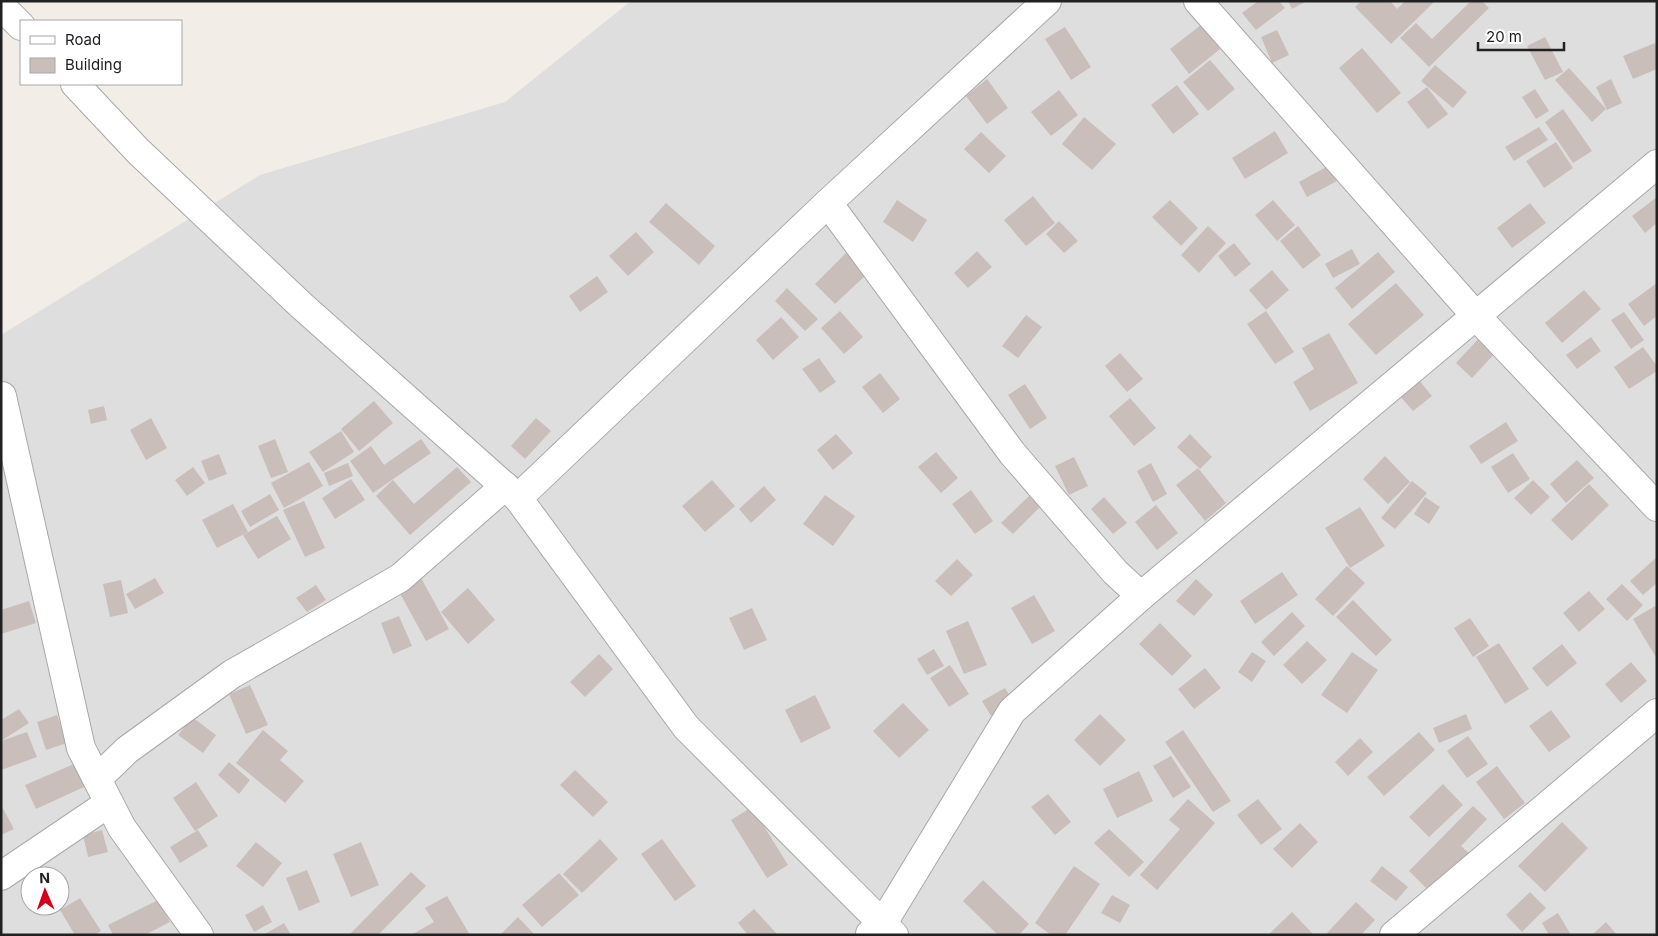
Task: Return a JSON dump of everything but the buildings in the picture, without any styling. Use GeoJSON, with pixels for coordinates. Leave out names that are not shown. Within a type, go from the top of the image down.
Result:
{"type":"FeatureCollection","features":[{"type":"Feature","properties":{"kind":"street"},"geometry":{"type":"LineString","coordinates":[[97,779],[127,750],[232,674],[400,578],[511,492],[1047,1]]}},
{"type":"Feature","properties":{"kind":"street"},"geometry":{"type":"LineString","coordinates":[[1198,1],[1476,316],[1657,506]]}},
{"type":"Feature","properties":{"kind":"street"},"geometry":{"type":"LineString","coordinates":[[1,6],[6,8],[20,25]]}},
{"type":"Feature","properties":{"kind":"street"},"geometry":{"type":"LineString","coordinates":[[76,85],[138,152],[302,306],[511,492],[686,727],[882,931],[1012,711],[1141,596],[1657,164]]}},
{"type":"Feature","properties":{"kind":"street"},"geometry":{"type":"LineString","coordinates":[[828,203],[1012,454],[1115,572],[1141,596]]}},
{"type":"Feature","properties":{"kind":"street"},"geometry":{"type":"LineString","coordinates":[[2,396],[81,748],[122,828],[199,935]]}},
{"type":"Feature","properties":{"kind":"street"},"geometry":{"type":"LineString","coordinates":[[1394,935],[1657,713]]}},
{"type":"Feature","properties":{"kind":"street"},"geometry":{"type":"LineString","coordinates":[[1,876],[109,803]]}},
{"type":"Feature","properties":{"kind":"shaded area"},"geometry":{"type":"Polygon","coordinates":[[[631,1],[1657,1],[1657,935],[1,935],[1,335],[260,175],[505,102],[631,1]]]}}]}
